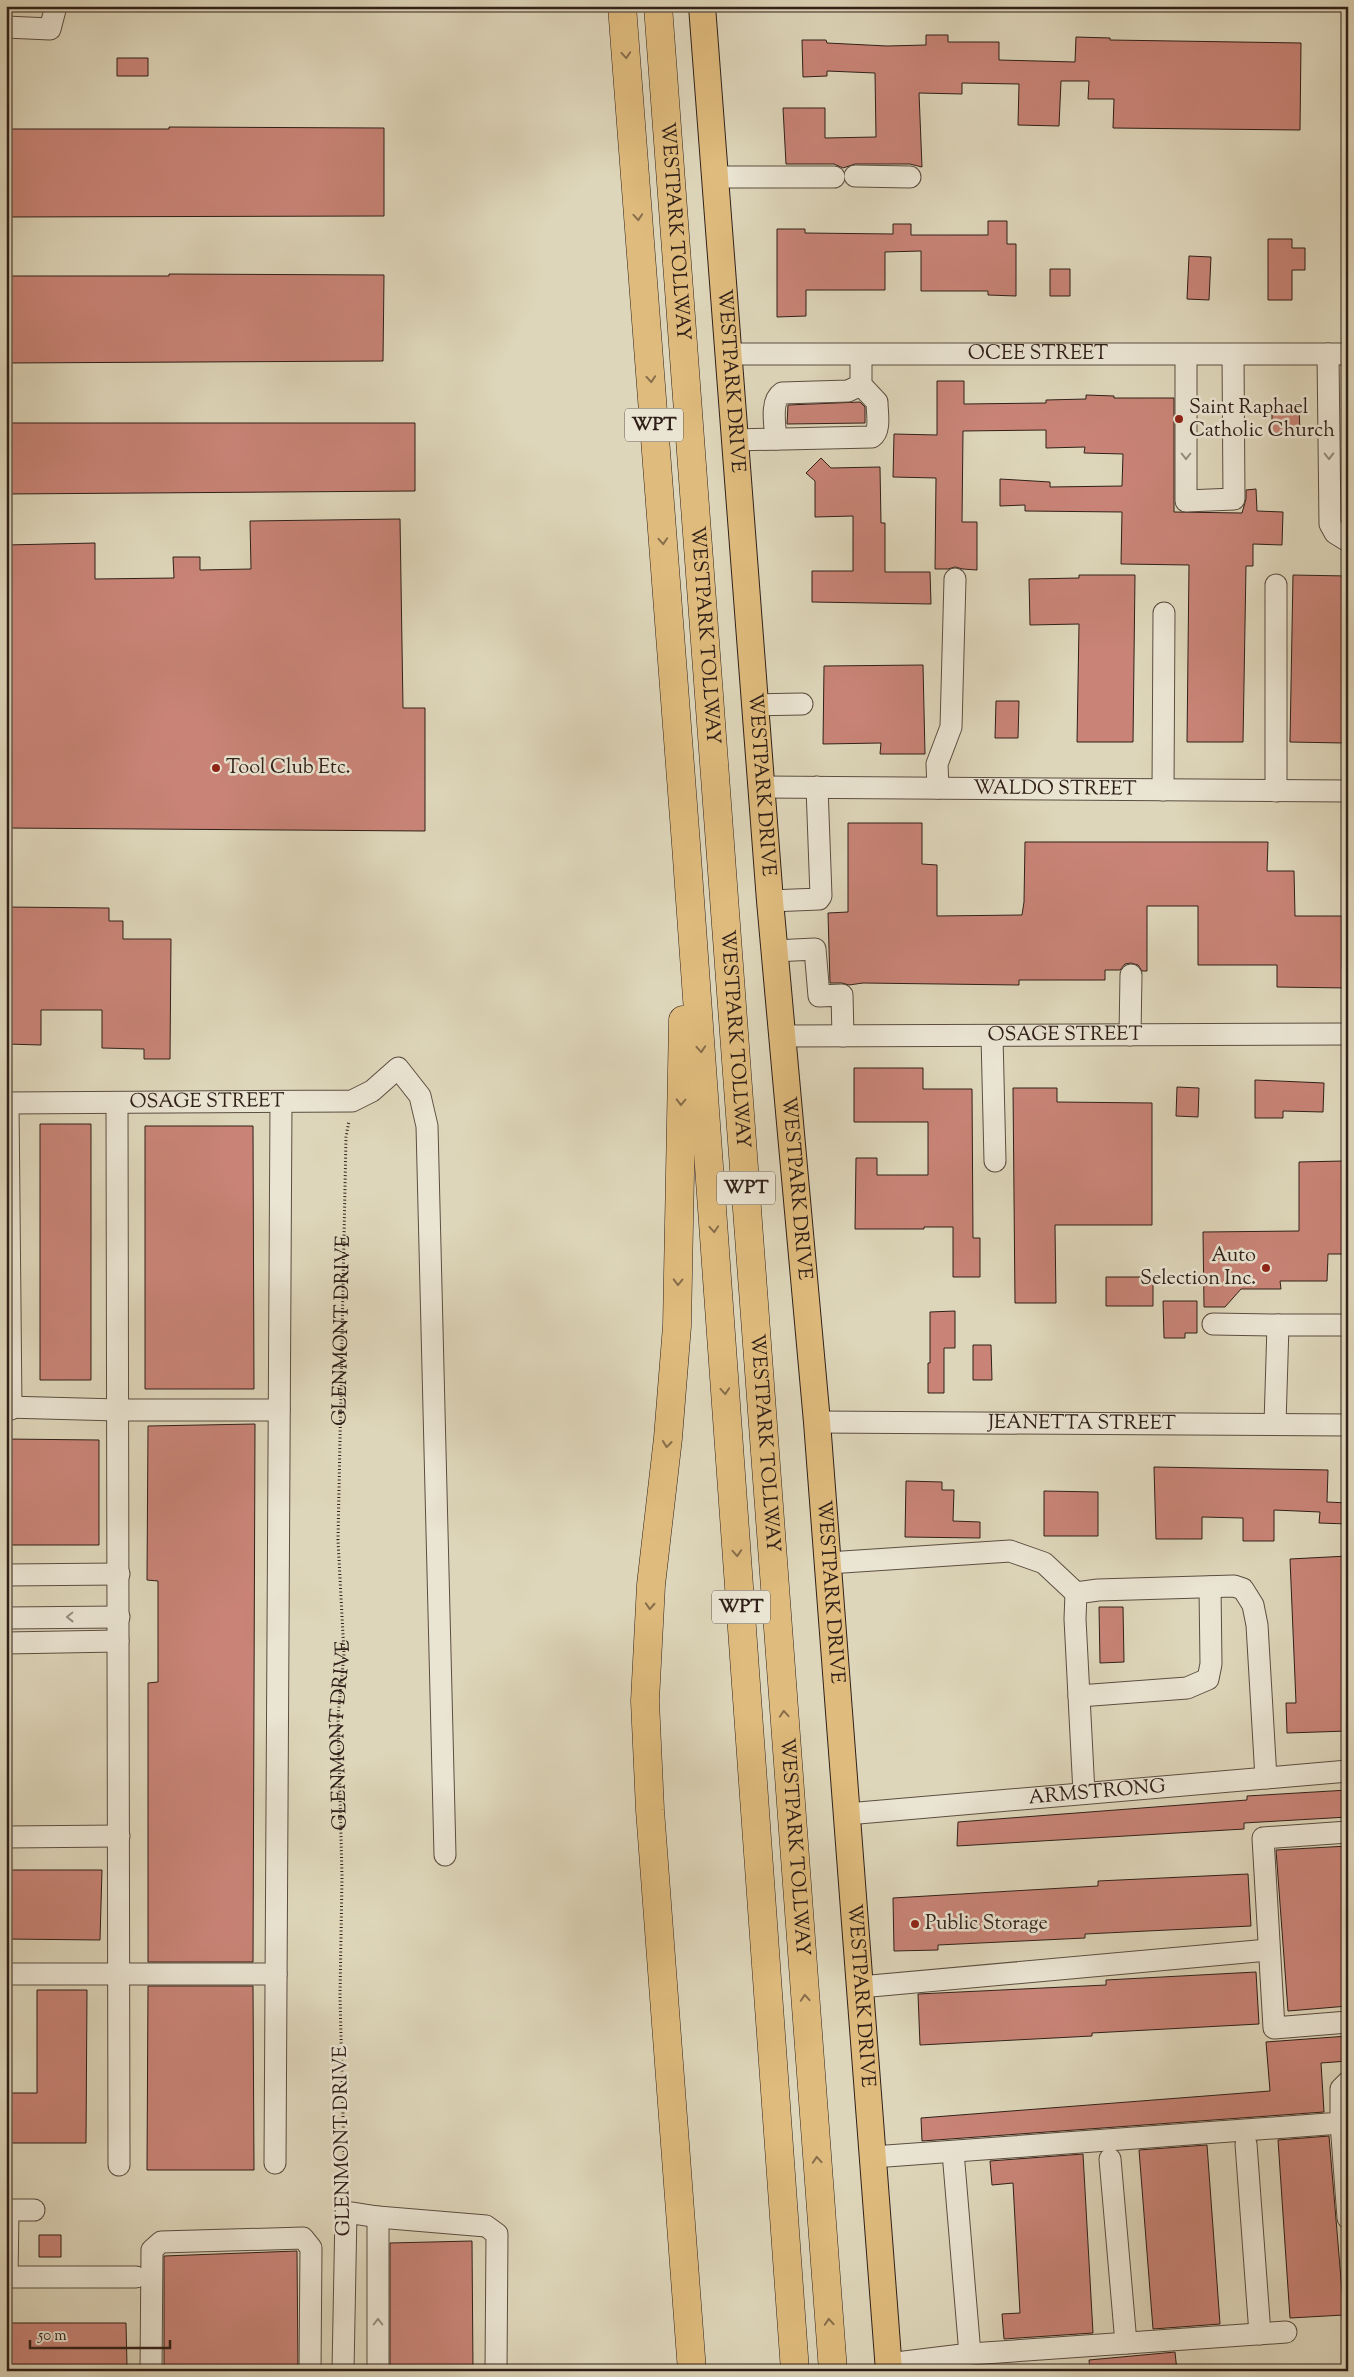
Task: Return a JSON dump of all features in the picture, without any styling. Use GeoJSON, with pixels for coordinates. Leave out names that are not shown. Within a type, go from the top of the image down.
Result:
{"type":"FeatureCollection","features":[{"type":"Feature","properties":{"kind":"highway","name":"WESTPARK TOLLWAY"},"geometry":{"type":"LineString","coordinates":[[622,6],[686,844],[796,2371]]}},
{"type":"Feature","properties":{"kind":"highway","name":"WESTPARK TOLLWAY"},"geometry":{"type":"LineString","coordinates":[[658,6],[833,2371]]}},
{"type":"Feature","properties":{"kind":"highway"},"geometry":{"type":"LineString","coordinates":[[686,844],[677,1326],[668,1438],[651,1585],[645,1701],[650,1810],[692,2371]]}},
{"type":"Feature","properties":{"kind":"main road","name":"WESTPARK DRIVE"},"geometry":{"type":"LineString","coordinates":[[702,6],[754,705],[781,1036],[817,1422],[889,2367]]}},
{"type":"Feature","properties":{"kind":"street"},"geometry":{"type":"LineString","coordinates":[[6,27],[50,29],[56,6]]}},
{"type":"Feature","properties":{"kind":"street"},"geometry":{"type":"LineString","coordinates":[[715,177],[910,177]]}},
{"type":"Feature","properties":{"kind":"street","name":"OCEE STREET"},"geometry":{"type":"LineString","coordinates":[[728,354],[1338,354]]}},
{"type":"Feature","properties":{"kind":"street"},"geometry":{"type":"LineString","coordinates":[[734,440],[872,437],[875,435],[877,429],[877,402],[861,385],[860,354]]}},
{"type":"Feature","properties":{"kind":"street"},"geometry":{"type":"LineString","coordinates":[[1186,355],[1186,502],[1234,498],[1233,354]]}},
{"type":"Feature","properties":{"kind":"street"},"geometry":{"type":"LineString","coordinates":[[1338,354],[1330,524],[1335,533],[1348,541]]}},
{"type":"Feature","properties":{"kind":"street"},"geometry":{"type":"LineString","coordinates":[[776,439],[775,402],[777,396],[782,393],[848,391],[861,385]]}},
{"type":"Feature","properties":{"kind":"street"},"geometry":{"type":"LineString","coordinates":[[938,788],[937,764],[950,727],[955,579]]}},
{"type":"Feature","properties":{"kind":"street"},"geometry":{"type":"LineString","coordinates":[[1276,585],[1276,791]]}},
{"type":"Feature","properties":{"kind":"street"},"geometry":{"type":"LineString","coordinates":[[1163,790],[1164,613]]}},
{"type":"Feature","properties":{"kind":"street"},"geometry":{"type":"LineString","coordinates":[[754,705],[802,704]]}},
{"type":"Feature","properties":{"kind":"street","name":"WALDO STREET"},"geometry":{"type":"LineString","coordinates":[[761,787],[1348,791]]}},
{"type":"Feature","properties":{"kind":"street"},"geometry":{"type":"LineString","coordinates":[[770,901],[819,898],[821,896],[817,787]]}},
{"type":"Feature","properties":{"kind":"street"},"geometry":{"type":"LineString","coordinates":[[774,951],[815,949],[819,996],[842,995],[843,1036]]}},
{"type":"Feature","properties":{"kind":"street"},"geometry":{"type":"LineString","coordinates":[[1130,1035],[1131,975]]}},
{"type":"Feature","properties":{"kind":"street","name":"OSAGE STREET"},"geometry":{"type":"LineString","coordinates":[[781,1036],[1348,1034]]}},
{"type":"Feature","properties":{"kind":"street"},"geometry":{"type":"LineString","coordinates":[[992,1036],[995,1160]]}},
{"type":"Feature","properties":{"kind":"street","name":"OSAGE STREET"},"geometry":{"type":"LineString","coordinates":[[7,1103],[352,1101],[372,1091],[398,1068],[420,1096],[427,1126],[445,1855]]}},
{"type":"Feature","properties":{"kind":"street"},"geometry":{"type":"LineString","coordinates":[[275,2163],[281,1102]]}},
{"type":"Feature","properties":{"kind":"street"},"geometry":{"type":"LineString","coordinates":[[7,1103],[8,1408],[279,1410]]}},
{"type":"Feature","properties":{"kind":"street"},"geometry":{"type":"LineString","coordinates":[[117,1103],[119,2165]]}},
{"type":"Feature","properties":{"kind":"street"},"geometry":{"type":"LineString","coordinates":[[1213,1324],[1348,1325]]}},
{"type":"Feature","properties":{"kind":"street"},"geometry":{"type":"LineString","coordinates":[[1275,1424],[1278,1325]]}},
{"type":"Feature","properties":{"kind":"street","name":"JEANETTA STREET"},"geometry":{"type":"LineString","coordinates":[[817,1422],[1348,1425]]}},
{"type":"Feature","properties":{"kind":"street"},"geometry":{"type":"LineString","coordinates":[[828,1563],[1010,1551],[1044,1563],[1076,1593],[1084,1793]]}},
{"type":"Feature","properties":{"kind":"street"},"geometry":{"type":"LineString","coordinates":[[6,1575],[119,1574]]}},
{"type":"Feature","properties":{"kind":"street"},"geometry":{"type":"LineString","coordinates":[[1076,1593],[1098,1590],[1234,1586],[1243,1589],[1253,1605],[1257,1625],[1266,1778]]}},
{"type":"Feature","properties":{"kind":"street"},"geometry":{"type":"LineString","coordinates":[[1079,1696],[1187,1688],[1208,1679],[1211,1664],[1210,1587]]}},
{"type":"Feature","properties":{"kind":"street"},"geometry":{"type":"LineString","coordinates":[[6,1618],[118,1617]]}},
{"type":"Feature","properties":{"kind":"street"},"geometry":{"type":"LineString","coordinates":[[6,1643],[118,1641]]}},
{"type":"Feature","properties":{"kind":"street","name":"ARMSTRONG"},"geometry":{"type":"LineString","coordinates":[[847,1814],[1348,1770]]}},
{"type":"Feature","properties":{"kind":"street"},"geometry":{"type":"LineString","coordinates":[[1348,1832],[1263,1838],[1274,2028],[1348,2022]]}},
{"type":"Feature","properties":{"kind":"street"},"geometry":{"type":"LineString","coordinates":[[6,1837],[119,1836]]}},
{"type":"Feature","properties":{"kind":"street"},"geometry":{"type":"LineString","coordinates":[[860,1986],[1268,1950]]}},
{"type":"Feature","properties":{"kind":"street"},"geometry":{"type":"LineString","coordinates":[[6,1974],[276,1974]]}},
{"type":"Feature","properties":{"kind":"street"},"geometry":{"type":"LineString","coordinates":[[1348,2082],[1341,2089],[1341,2123],[1348,2218]]}},
{"type":"Feature","properties":{"kind":"street"},"geometry":{"type":"LineString","coordinates":[[873,2157],[1341,2123]]}},
{"type":"Feature","properties":{"kind":"street"},"geometry":{"type":"LineString","coordinates":[[1246,2144],[1260,2334]]}},
{"type":"Feature","properties":{"kind":"street"},"geometry":{"type":"LineString","coordinates":[[953,2152],[970,2354]]}},
{"type":"Feature","properties":{"kind":"street"},"geometry":{"type":"LineString","coordinates":[[1110,2158],[1126,2343]]}},
{"type":"Feature","properties":{"kind":"street"},"geometry":{"type":"LineString","coordinates":[[34,2210],[7,2210],[7,2277],[136,2277]]}},
{"type":"Feature","properties":{"kind":"street"},"geometry":{"type":"LineString","coordinates":[[346,2212],[378,2217],[486,2226],[497,2234],[496,2371]]}},
{"type":"Feature","properties":{"kind":"street","name":"GLENMONT DRIVE"},"geometry":{"type":"LineString","coordinates":[[343,2371],[346,2212]]}},
{"type":"Feature","properties":{"kind":"street"},"geometry":{"type":"LineString","coordinates":[[378,2217],[378,2371]]}},
{"type":"Feature","properties":{"kind":"street"},"geometry":{"type":"LineString","coordinates":[[151,2371],[152,2250],[160,2242],[303,2238],[311,2248],[310,2371]]}},
{"type":"Feature","properties":{"kind":"street"},"geometry":{"type":"LineString","coordinates":[[889,2367],[970,2354],[1286,2332]]}},
{"type":"Feature","properties":{"kind":"path","name":"GLENMONT DRIVE"},"geometry":{"type":"LineString","coordinates":[[346,2212],[340,1996],[342,1877],[338,1717],[344,1654],[338,1540],[346,1137],[352,1101]]}},
{"type":"Feature","properties":{"kind":"building"},"geometry":{"type":"Polygon","coordinates":[[[926,35],[948,35],[948,42],[999,42],[999,60],[1075,62],[1076,37],[1110,38],[1110,40],[1301,43],[1300,130],[1113,128],[1114,99],[1088,99],[1089,81],[1061,81],[1059,126],[1018,125],[1019,84],[962,83],[962,94],[919,93],[922,167],[910,164],[855,164],[843,168],[834,164],[786,164],[783,108],[825,108],[825,138],[876,137],[875,73],[827,71],[827,76],[803,77],[802,40],[826,40],[827,43],[887,46],[926,45],[926,35]]]}},
{"type":"Feature","properties":{"kind":"building"},"geometry":{"type":"Polygon","coordinates":[[[117,58],[148,58],[148,76],[117,76],[117,58]]]}},
{"type":"Feature","properties":{"kind":"building"},"geometry":{"type":"Polygon","coordinates":[[[169,127],[384,128],[384,216],[6,217],[6,129],[169,129],[169,127]]]}},
{"type":"Feature","properties":{"kind":"building"},"geometry":{"type":"Polygon","coordinates":[[[988,221],[1007,221],[1007,244],[1016,244],[1016,296],[988,295],[988,291],[921,291],[921,251],[885,252],[885,290],[806,290],[806,316],[777,317],[777,229],[805,229],[805,233],[893,234],[893,224],[911,224],[911,235],[988,235],[988,221]]]}},
{"type":"Feature","properties":{"kind":"building"},"geometry":{"type":"Polygon","coordinates":[[[1268,239],[1292,239],[1292,248],[1305,248],[1305,270],[1292,270],[1292,300],[1268,300],[1268,239]]]}},
{"type":"Feature","properties":{"kind":"building"},"geometry":{"type":"Polygon","coordinates":[[[1189,256],[1211,257],[1209,300],[1187,299],[1189,256]]]}},
{"type":"Feature","properties":{"kind":"building"},"geometry":{"type":"Polygon","coordinates":[[[1050,269],[1070,269],[1070,296],[1050,296],[1050,269]]]}},
{"type":"Feature","properties":{"kind":"building"},"geometry":{"type":"Polygon","coordinates":[[[169,274],[384,275],[383,361],[6,363],[6,276],[169,276],[169,274]]]}},
{"type":"Feature","properties":{"kind":"building"},"geometry":{"type":"Polygon","coordinates":[[[937,381],[964,381],[964,404],[1046,403],[1046,400],[1086,399],[1086,395],[1114,396],[1114,398],[1174,398],[1174,512],[1242,513],[1246,499],[1246,490],[1256,489],[1257,511],[1283,512],[1282,545],[1253,544],[1253,566],[1246,566],[1243,742],[1187,742],[1189,565],[1121,564],[1122,512],[1025,511],[1025,505],[1000,506],[1000,479],[1050,482],[1050,487],[1122,486],[1123,454],[1084,453],[1085,447],[1046,448],[1046,430],[963,431],[962,522],[977,522],[977,570],[955,567],[935,569],[936,478],[893,477],[894,434],[937,435],[937,381]]]}},
{"type":"Feature","properties":{"kind":"building"},"geometry":{"type":"Polygon","coordinates":[[[860,402],[865,407],[865,423],[787,424],[788,405],[860,402]]]}},
{"type":"Feature","properties":{"kind":"building"},"geometry":{"type":"Polygon","coordinates":[[[1272,406],[1299,406],[1300,433],[1272,433],[1272,406]]]}},
{"type":"Feature","properties":{"kind":"building"},"geometry":{"type":"Polygon","coordinates":[[[6,423],[415,423],[415,491],[6,494],[6,423]]]}},
{"type":"Feature","properties":{"kind":"building"},"geometry":{"type":"Polygon","coordinates":[[[821,458],[831,468],[880,467],[881,523],[885,523],[885,572],[930,572],[931,604],[812,602],[812,571],[853,571],[853,516],[815,517],[815,481],[806,473],[821,458]]]}},
{"type":"Feature","properties":{"kind":"building"},"geometry":{"type":"Polygon","coordinates":[[[400,519],[403,708],[425,708],[425,831],[6,828],[6,545],[95,543],[95,579],[174,578],[173,557],[200,557],[200,570],[251,569],[250,521],[400,519]]]}},
{"type":"Feature","properties":{"kind":"building"},"geometry":{"type":"Polygon","coordinates":[[[1079,575],[1135,575],[1133,742],[1077,742],[1079,624],[1030,625],[1029,579],[1079,578],[1079,575]]]}},
{"type":"Feature","properties":{"kind":"building"},"geometry":{"type":"Polygon","coordinates":[[[1293,575],[1347,576],[1343,743],[1290,742],[1293,575]]]}},
{"type":"Feature","properties":{"kind":"building"},"geometry":{"type":"Polygon","coordinates":[[[923,665],[925,754],[880,754],[881,743],[823,744],[824,666],[923,665]]]}},
{"type":"Feature","properties":{"kind":"building"},"geometry":{"type":"Polygon","coordinates":[[[996,701],[1019,701],[1018,738],[995,738],[996,701]]]}},
{"type":"Feature","properties":{"kind":"building"},"geometry":{"type":"Polygon","coordinates":[[[848,823],[922,823],[922,864],[937,865],[937,916],[1022,915],[1025,842],[1268,842],[1267,871],[1294,871],[1295,916],[1342,916],[1342,969],[1348,969],[1348,988],[1277,987],[1277,965],[1198,965],[1198,906],[1147,906],[1147,971],[1142,971],[1138,965],[1125,964],[1120,970],[1105,970],[1105,980],[1019,980],[1019,985],[863,983],[849,985],[830,983],[828,913],[848,912],[848,823]]]}},
{"type":"Feature","properties":{"kind":"building"},"geometry":{"type":"Polygon","coordinates":[[[6,907],[109,908],[109,921],[123,921],[123,939],[171,939],[170,1059],[144,1059],[144,1049],[102,1048],[102,1010],[41,1010],[41,1045],[6,1044],[6,907]]]}},
{"type":"Feature","properties":{"kind":"building"},"geometry":{"type":"Polygon","coordinates":[[[854,1068],[923,1068],[923,1089],[972,1089],[973,1238],[980,1238],[980,1277],[953,1277],[953,1227],[855,1229],[856,1158],[877,1158],[877,1175],[928,1175],[928,1122],[854,1122],[854,1068]]]}},
{"type":"Feature","properties":{"kind":"building"},"geometry":{"type":"Polygon","coordinates":[[[1255,1080],[1324,1083],[1323,1112],[1283,1111],[1283,1118],[1255,1118],[1255,1080]]]}},
{"type":"Feature","properties":{"kind":"building"},"geometry":{"type":"Polygon","coordinates":[[[1177,1087],[1199,1088],[1198,1117],[1176,1116],[1177,1087]]]}},
{"type":"Feature","properties":{"kind":"building"},"geometry":{"type":"Polygon","coordinates":[[[1013,1088],[1057,1088],[1057,1102],[1152,1103],[1152,1225],[1055,1225],[1056,1303],[1015,1303],[1013,1088]]]}},
{"type":"Feature","properties":{"kind":"building"},"geometry":{"type":"Polygon","coordinates":[[[40,1124],[91,1124],[91,1380],[40,1380],[40,1124]]]}},
{"type":"Feature","properties":{"kind":"building"},"geometry":{"type":"Polygon","coordinates":[[[145,1126],[253,1126],[254,1389],[145,1389],[145,1126]]]}},
{"type":"Feature","properties":{"kind":"building","name":"Auto Selection Inc."},"geometry":{"type":"Polygon","coordinates":[[[1343,1161],[1344,1234],[1348,1234],[1348,1254],[1328,1254],[1327,1281],[1280,1281],[1281,1289],[1241,1289],[1225,1307],[1204,1307],[1203,1232],[1299,1231],[1299,1162],[1343,1161]]]}},
{"type":"Feature","properties":{"kind":"building"},"geometry":{"type":"Polygon","coordinates":[[[1106,1277],[1153,1277],[1153,1306],[1106,1306],[1106,1277]]]}},
{"type":"Feature","properties":{"kind":"building"},"geometry":{"type":"Polygon","coordinates":[[[1163,1301],[1197,1301],[1197,1333],[1185,1333],[1185,1338],[1164,1338],[1163,1301]]]}},
{"type":"Feature","properties":{"kind":"building"},"geometry":{"type":"Polygon","coordinates":[[[955,1311],[955,1348],[944,1348],[944,1393],[928,1393],[930,1312],[955,1311]]]}},
{"type":"Feature","properties":{"kind":"building"},"geometry":{"type":"Polygon","coordinates":[[[973,1345],[991,1345],[992,1380],[973,1380],[973,1345]]]}},
{"type":"Feature","properties":{"kind":"building"},"geometry":{"type":"Polygon","coordinates":[[[255,1424],[253,1962],[148,1962],[148,1683],[158,1682],[158,1581],[147,1580],[148,1426],[255,1424]]]}},
{"type":"Feature","properties":{"kind":"building"},"geometry":{"type":"Polygon","coordinates":[[[6,1439],[99,1440],[99,1545],[6,1545],[6,1439]]]}},
{"type":"Feature","properties":{"kind":"building"},"geometry":{"type":"Polygon","coordinates":[[[1154,1467],[1328,1470],[1327,1502],[1348,1503],[1348,1524],[1319,1523],[1320,1512],[1274,1510],[1274,1541],[1243,1541],[1243,1518],[1202,1517],[1202,1539],[1156,1539],[1154,1467]]]}},
{"type":"Feature","properties":{"kind":"building"},"geometry":{"type":"Polygon","coordinates":[[[906,1481],[942,1482],[942,1490],[954,1490],[953,1521],[980,1522],[980,1538],[905,1537],[906,1481]]]}},
{"type":"Feature","properties":{"kind":"building"},"geometry":{"type":"Polygon","coordinates":[[[1044,1491],[1098,1492],[1098,1536],[1044,1536],[1044,1491]]]}},
{"type":"Feature","properties":{"kind":"building"},"geometry":{"type":"Polygon","coordinates":[[[1348,1556],[1348,1731],[1287,1733],[1286,1703],[1296,1703],[1290,1559],[1348,1556]]]}},
{"type":"Feature","properties":{"kind":"building"},"geometry":{"type":"Polygon","coordinates":[[[1099,1607],[1123,1607],[1124,1662],[1100,1663],[1099,1607]]]}},
{"type":"Feature","properties":{"kind":"building"},"geometry":{"type":"Polygon","coordinates":[[[1348,1790],[1348,1817],[1244,1823],[1244,1829],[957,1846],[958,1822],[1247,1800],[1247,1796],[1348,1790]]]}},
{"type":"Feature","properties":{"kind":"building"},"geometry":{"type":"Polygon","coordinates":[[[1348,1846],[1348,2006],[1288,2011],[1276,1850],[1348,1846]]]}},
{"type":"Feature","properties":{"kind":"building"},"geometry":{"type":"Polygon","coordinates":[[[6,1870],[102,1870],[100,1940],[6,1939],[6,1870]]]}},
{"type":"Feature","properties":{"kind":"building"},"geometry":{"type":"Polygon","coordinates":[[[1248,1874],[1251,1926],[1085,1934],[1085,1938],[938,1945],[938,1950],[894,1951],[893,1898],[1098,1886],[1098,1881],[1248,1874]]]}},
{"type":"Feature","properties":{"kind":"building"},"geometry":{"type":"Polygon","coordinates":[[[1256,1972],[1259,2024],[1092,2033],[1092,2036],[920,2045],[918,1994],[1106,1985],[1106,1980],[1256,1972]]]}},
{"type":"Feature","properties":{"kind":"building"},"geometry":{"type":"Polygon","coordinates":[[[148,1986],[253,1986],[254,2170],[147,2170],[148,1986]]]}},
{"type":"Feature","properties":{"kind":"building"},"geometry":{"type":"Polygon","coordinates":[[[37,1990],[87,1990],[86,2143],[9,2143],[10,2093],[37,2093],[37,1990]]]}},
{"type":"Feature","properties":{"kind":"building"},"geometry":{"type":"Polygon","coordinates":[[[1348,2036],[1348,2061],[1321,2063],[1324,2112],[922,2141],[921,2118],[1270,2091],[1266,2042],[1348,2036]]]}},
{"type":"Feature","properties":{"kind":"building"},"geometry":{"type":"Polygon","coordinates":[[[1329,2136],[1344,2315],[1290,2318],[1278,2140],[1329,2136]]]}},
{"type":"Feature","properties":{"kind":"building"},"geometry":{"type":"Polygon","coordinates":[[[1207,2145],[1220,2324],[1153,2329],[1139,2150],[1207,2145]]]}},
{"type":"Feature","properties":{"kind":"building"},"geometry":{"type":"Polygon","coordinates":[[[1083,2154],[1093,2333],[1004,2339],[1002,2314],[1020,2313],[1013,2183],[992,2185],[990,2161],[1083,2154]]]}},
{"type":"Feature","properties":{"kind":"building"},"geometry":{"type":"Polygon","coordinates":[[[39,2235],[61,2235],[61,2257],[39,2257],[39,2235]]]}},
{"type":"Feature","properties":{"kind":"building"},"geometry":{"type":"Polygon","coordinates":[[[472,2241],[473,2371],[390,2371],[390,2243],[472,2241]]]}},
{"type":"Feature","properties":{"kind":"building"},"geometry":{"type":"Polygon","coordinates":[[[297,2251],[298,2371],[164,2371],[164,2256],[297,2251]]]}},
{"type":"Feature","properties":{"kind":"building"},"geometry":{"type":"Polygon","coordinates":[[[6,2323],[126,2323],[127,2366],[6,2366],[6,2323]]]}},
{"type":"Feature","properties":{"kind":"building"},"geometry":{"type":"Polygon","coordinates":[[[1175,2352],[1177,2371],[1090,2371],[1089,2360],[1175,2352]]]}},
{"type":"Feature","properties":{"kind":"place","name":"Saint Raphael Catholic Church"},"geometry":{"type":"Point","coordinates":[1179,419]}},
{"type":"Feature","properties":{"kind":"place","name":"Tool Club Etc."},"geometry":{"type":"Point","coordinates":[216,768]}},
{"type":"Feature","properties":{"kind":"place","name":"Auto Selection Inc."},"geometry":{"type":"Point","coordinates":[1266,1268]}},
{"type":"Feature","properties":{"kind":"place","name":"Public Storage"},"geometry":{"type":"Point","coordinates":[915,1924]}}]}
